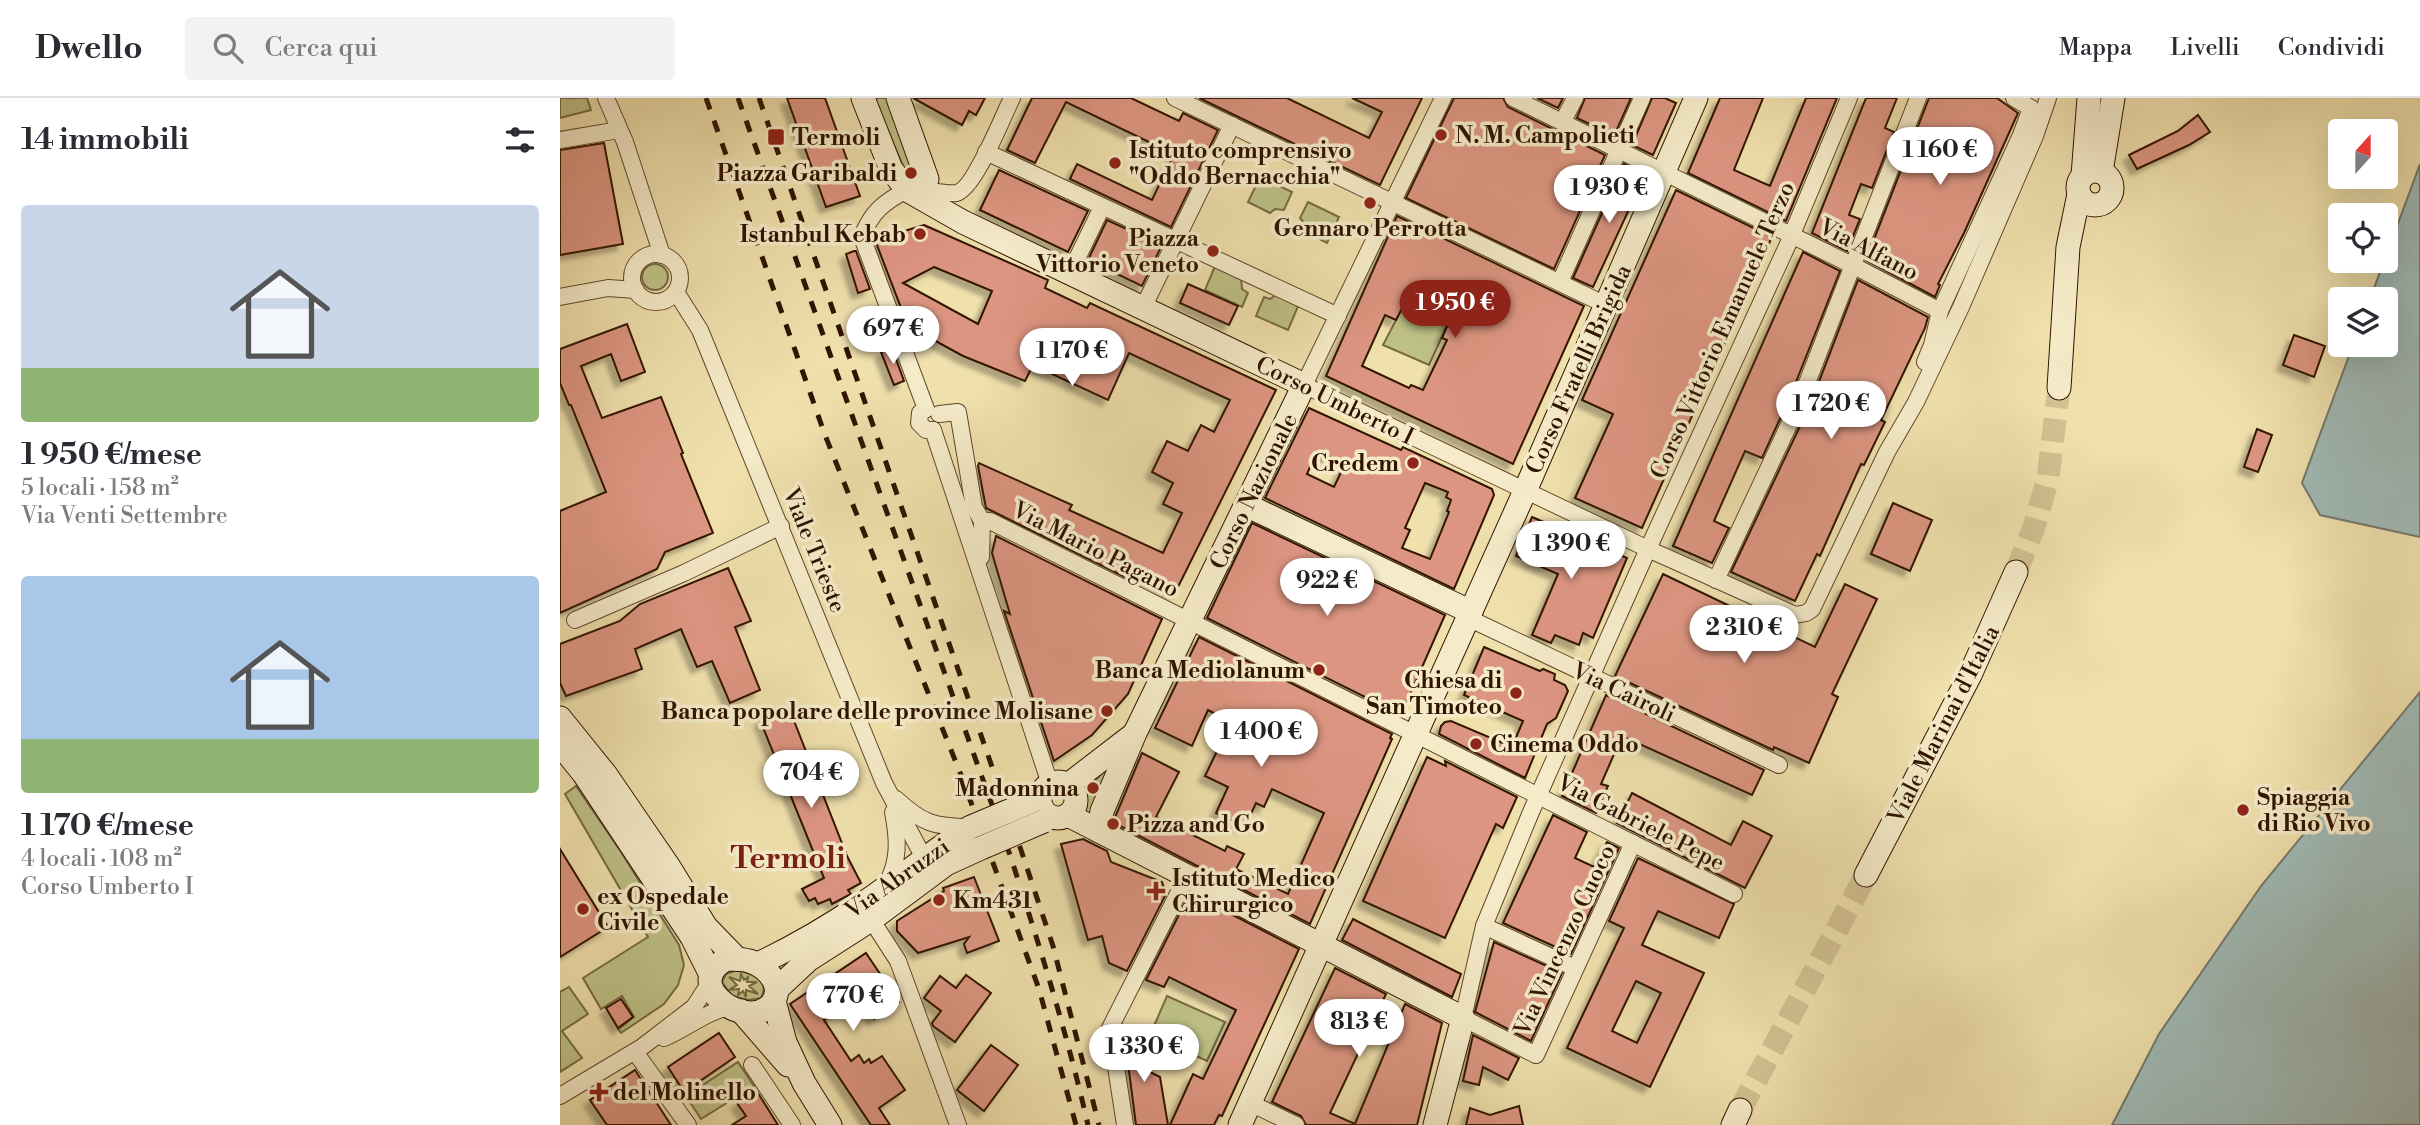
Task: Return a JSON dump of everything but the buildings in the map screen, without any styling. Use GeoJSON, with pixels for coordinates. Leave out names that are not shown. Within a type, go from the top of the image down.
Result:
{"type":"FeatureCollection","features":[{"type":"Feature","properties":{"kind":"street","name":"Viale Trieste"},"geometry":{"type":"LineString","coordinates":[[606,98],[662,254],[671,258],[679,270],[681,279],[676,292],[699,326],[889,793],[924,858]]}},
{"type":"Feature","properties":{"kind":"street"},"geometry":{"type":"LineString","coordinates":[[863,98],[891,169],[915,190]]}},
{"type":"Feature","properties":{"kind":"street"},"geometry":{"type":"LineString","coordinates":[[898,98],[927,178],[915,190]]}},
{"type":"Feature","properties":{"kind":"street"},"geometry":{"type":"LineString","coordinates":[[1012,98],[965,189],[956,193],[915,190],[890,199],[869,218],[862,237],[940,423],[933,430],[1051,803],[1099,831],[1463,1018],[1435,1125]]}},
{"type":"Feature","properties":{"kind":"street","name":"Corso Nazionale"},"geometry":{"type":"LineString","coordinates":[[1099,831],[1101,811],[1135,733],[1443,98]]}},
{"type":"Feature","properties":{"kind":"street","name":"Via Alfano"},"geometry":{"type":"LineString","coordinates":[[1513,98],[1940,311]]}},
{"type":"Feature","properties":{"kind":"street"},"geometry":{"type":"LineString","coordinates":[[1563,121],[1575,98]]}},
{"type":"Feature","properties":{"kind":"street"},"geometry":{"type":"LineString","coordinates":[[1560,282],[1642,98]]}},
{"type":"Feature","properties":{"kind":"street","name":"Corso Vittorio Emanuele Terzo"},"geometry":{"type":"LineString","coordinates":[[1463,1018],[1484,926],[1538,796],[1792,235],[1849,98]]}},
{"type":"Feature","properties":{"kind":"street"},"geometry":{"type":"LineString","coordinates":[[1716,580],[1800,401],[1918,98]]}},
{"type":"Feature","properties":{"kind":"street"},"geometry":{"type":"LineString","coordinates":[[1892,442],[1932,345],[1940,311],[2031,108],[2014,98]]}},
{"type":"Feature","properties":{"kind":"street"},"geometry":{"type":"LineString","coordinates":[[1892,442],[1916,402],[1962,307],[2035,136],[2048,98]]}},
{"type":"Feature","properties":{"kind":"street"},"geometry":{"type":"LineString","coordinates":[[2089,98],[2089,187]]}},
{"type":"Feature","properties":{"kind":"street"},"geometry":{"type":"LineString","coordinates":[[2059,388],[2068,247],[2089,187],[2113,98]]}},
{"type":"Feature","properties":{"kind":"street"},"geometry":{"type":"LineString","coordinates":[[1182,100],[1606,305]]}},
{"type":"Feature","properties":{"kind":"street","name":"Corso Fratelli Brigida"},"geometry":{"type":"LineString","coordinates":[[1240,1125],[1525,491],[1664,172],[1691,100]]}},
{"type":"Feature","properties":{"kind":"street"},"geometry":{"type":"LineString","coordinates":[[1143,308],[1173,240],[1232,125]]}},
{"type":"Feature","properties":{"kind":"street"},"geometry":{"type":"LineString","coordinates":[[560,140],[619,130]]}},
{"type":"Feature","properties":{"kind":"street"},"geometry":{"type":"LineString","coordinates":[[986,152],[1338,316]]}},
{"type":"Feature","properties":{"kind":"street","name":"Corso Umberto I"},"geometry":{"type":"LineString","coordinates":[[915,190],[963,222],[1525,491],[1795,615],[1812,609],[1892,442]]}},
{"type":"Feature","properties":{"kind":"street"},"geometry":{"type":"LineString","coordinates":[[1070,273],[1102,207]]}},
{"type":"Feature","properties":{"kind":"street"},"geometry":{"type":"LineString","coordinates":[[662,254],[644,257],[637,263],[632,281],[636,290],[647,300],[662,302],[699,326]]}},
{"type":"Feature","properties":{"kind":"street"},"geometry":{"type":"LineString","coordinates":[[608,288],[633,272]]}},
{"type":"Feature","properties":{"kind":"street"},"geometry":{"type":"LineString","coordinates":[[560,297],[608,288],[636,290]]}},
{"type":"Feature","properties":{"kind":"street"},"geometry":{"type":"LineString","coordinates":[[662,302],[676,292]]}},
{"type":"Feature","properties":{"kind":"street"},"geometry":{"type":"LineString","coordinates":[[933,411],[958,412],[974,507],[982,521],[982,579]]}},
{"type":"Feature","properties":{"kind":"street","name":"Via Cairoli"},"geometry":{"type":"LineString","coordinates":[[1246,505],[1591,676],[1779,765]]}},
{"type":"Feature","properties":{"kind":"street","name":"Via Mario Pagano"},"geometry":{"type":"LineString","coordinates":[[982,521],[989,521],[1190,621]]}},
{"type":"Feature","properties":{"kind":"street"},"geometry":{"type":"LineString","coordinates":[[575,620],[684,573],[781,526]]}},
{"type":"Feature","properties":{"kind":"street","name":"Viale Marinai d'Italia"},"geometry":{"type":"LineString","coordinates":[[1866,875],[1970,675],[2016,572]]}},
{"type":"Feature","properties":{"kind":"street","name":"Via Gabriele Pepe"},"geometry":{"type":"LineString","coordinates":[[1190,621],[1734,894]]}},
{"type":"Feature","properties":{"kind":"street"},"geometry":{"type":"LineString","coordinates":[[560,718],[606,775],[706,927],[747,962],[774,979],[785,1042],[804,1083],[830,1125]]}},
{"type":"Feature","properties":{"kind":"street","name":"Corso Nazionale"},"geometry":{"type":"LineString","coordinates":[[1051,803],[1135,733]]}},
{"type":"Feature","properties":{"kind":"street"},"geometry":{"type":"LineString","coordinates":[[560,744],[584,774],[692,937],[711,978],[716,998],[736,1009],[804,1083]]}},
{"type":"Feature","properties":{"kind":"street","name":"Viale Trieste"},"geometry":{"type":"LineString","coordinates":[[889,793],[926,822],[976,837]]}},
{"type":"Feature","properties":{"kind":"street","name":"Viale Trieste"},"geometry":{"type":"LineString","coordinates":[[883,890],[896,865],[898,835],[889,793]]}},
{"type":"Feature","properties":{"kind":"street","name":"Via Abruzzi"},"geometry":{"type":"LineString","coordinates":[[747,962],[867,912],[883,890],[924,858],[1051,803]]}},
{"type":"Feature","properties":{"kind":"street","name":"Via Abruzzi"},"geometry":{"type":"LineString","coordinates":[[775,995],[808,960],[867,912],[946,863],[976,837]]}},
{"type":"Feature","properties":{"kind":"street","name":"Via Vincenzo Cuoco"},"geometry":{"type":"LineString","coordinates":[[1463,1018],[1536,1055],[1633,843]]}},
{"type":"Feature","properties":{"kind":"street"},"geometry":{"type":"LineString","coordinates":[[924,858],[946,863]]}},
{"type":"Feature","properties":{"kind":"street"},"geometry":{"type":"LineString","coordinates":[[1125,1125],[1110,1028],[1187,876]]}},
{"type":"Feature","properties":{"kind":"street"},"geometry":{"type":"LineString","coordinates":[[867,912],[898,961],[958,1125]]}},
{"type":"Feature","properties":{"kind":"street"},"geometry":{"type":"LineString","coordinates":[[1484,926],[1575,968]]}},
{"type":"Feature","properties":{"kind":"street"},"geometry":{"type":"LineString","coordinates":[[639,1050],[694,1007],[721,962],[747,962]]}},
{"type":"Feature","properties":{"kind":"street"},"geometry":{"type":"LineString","coordinates":[[563,1093],[717,1010],[761,1012],[775,995]]}},
{"type":"Feature","properties":{"kind":"street"},"geometry":{"type":"LineString","coordinates":[[639,1050],[688,1125]]}},
{"type":"Feature","properties":{"kind":"street"},"geometry":{"type":"LineString","coordinates":[[752,1065],[792,1125]]}},
{"type":"Feature","properties":{"kind":"street"},"geometry":{"type":"LineString","coordinates":[[1251,1103],[1296,1125]]}},
{"type":"Feature","properties":{"kind":"green space"},"geometry":{"type":"Polygon","coordinates":[[[560,98],[587,98],[591,110],[560,118],[560,98]]]}},
{"type":"Feature","properties":{"kind":"green space"},"geometry":{"type":"Polygon","coordinates":[[[874,98],[888,98],[919,178],[914,182],[908,178],[874,98]]]}},
{"type":"Feature","properties":{"kind":"green space"},"geometry":{"type":"Polygon","coordinates":[[[1260,177],[1292,192],[1284,210],[1275,209],[1270,213],[1248,202],[1260,177]]]}},
{"type":"Feature","properties":{"kind":"green space"},"geometry":{"type":"Polygon","coordinates":[[[1308,202],[1339,217],[1327,243],[1306,232],[1308,227],[1300,218],[1308,202]]]}},
{"type":"Feature","properties":{"kind":"green space"},"geometry":{"type":"Polygon","coordinates":[[[655,264],[664,268],[668,277],[664,286],[655,290],[646,286],[642,277],[646,268],[655,264]]]}},
{"type":"Feature","properties":{"kind":"green space"},"geometry":{"type":"Polygon","coordinates":[[[1215,266],[1241,277],[1242,289],[1248,293],[1242,307],[1205,290],[1215,266]]]}},
{"type":"Feature","properties":{"kind":"green space"},"geometry":{"type":"Polygon","coordinates":[[[1278,294],[1299,304],[1288,330],[1256,316],[1264,297],[1270,299],[1278,294]]]}},
{"type":"Feature","properties":{"kind":"green space"},"geometry":{"type":"Polygon","coordinates":[[[1409,295],[1451,317],[1429,365],[1383,345],[1409,295]]]}},
{"type":"Feature","properties":{"kind":"green space"},"geometry":{"type":"Polygon","coordinates":[[[1117,758],[1089,817],[1084,814],[1087,806],[1085,791],[1117,758]]]}},
{"type":"Feature","properties":{"kind":"green space"},"geometry":{"type":"Polygon","coordinates":[[[576,786],[679,945],[684,965],[678,985],[664,1004],[621,1033],[618,1029],[634,1017],[622,996],[601,1009],[583,978],[648,937],[565,794],[576,786]]]}},
{"type":"Feature","properties":{"kind":"green space"},"geometry":{"type":"Polygon","coordinates":[[[737,970],[758,978],[763,986],[761,998],[749,1000],[732,996],[722,982],[726,974],[737,970]],[[741,974],[740,981],[729,977],[737,985],[729,990],[739,989],[738,995],[743,991],[746,997],[746,990],[758,994],[749,986],[757,982],[747,982],[748,977],[744,980],[741,974]]]}},
{"type":"Feature","properties":{"kind":"green space"},"geometry":{"type":"Polygon","coordinates":[[[569,987],[588,1014],[562,1031],[582,1058],[560,1072],[560,992],[569,987]]]}},
{"type":"Feature","properties":{"kind":"green space"},"geometry":{"type":"Polygon","coordinates":[[[1167,996],[1225,1022],[1207,1061],[1150,1035],[1167,996]]]}},
{"type":"Feature","properties":{"kind":"green space"},"geometry":{"type":"Polygon","coordinates":[[[738,1062],[754,1086],[701,1119],[686,1096],[738,1062]]]}},
{"type":"Feature","properties":{"kind":"water"},"geometry":{"type":"Polygon","coordinates":[[[2420,164],[2420,537],[2320,515],[2302,483],[2349,357],[2398,357],[2398,287],[2374,287],[2380,273],[2398,273],[2398,223],[2420,164]]]}},
{"type":"Feature","properties":{"kind":"water"},"geometry":{"type":"Polygon","coordinates":[[[2420,692],[2420,1125],[2112,1125],[2159,1034],[2261,886],[2420,692]]]}},
{"type":"Feature","properties":{"kind":"tunnel"},"geometry":{"type":"LineString","coordinates":[[2016,572],[2034,527],[2048,478],[2059,388]]}},
{"type":"Feature","properties":{"kind":"tunnel"},"geometry":{"type":"LineString","coordinates":[[1740,1110],[1866,875]]}},
{"type":"Feature","properties":{"kind":"railway"},"geometry":{"type":"LineString","coordinates":[[706,98],[825,435],[961,775],[1039,989],[1076,1125]]}},
{"type":"Feature","properties":{"kind":"railway"},"geometry":{"type":"LineString","coordinates":[[738,98],[1010,855],[1052,989],[1088,1125]]}},
{"type":"Feature","properties":{"kind":"railway"},"geometry":{"type":"LineString","coordinates":[[759,98],[1053,946],[1099,1125]]}},
{"type":"Feature","properties":{"kind":"place","name":"N. M. Campolieti"},"geometry":{"type":"Point","coordinates":[1441,135]}},
{"type":"Feature","properties":{"kind":"place","name":"Termoli"},"geometry":{"type":"Point","coordinates":[776,137]}},
{"type":"Feature","properties":{"kind":"place","name":"Istituto comprensivo \"Oddo Bernacchia\""},"geometry":{"type":"Point","coordinates":[1115,163]}},
{"type":"Feature","properties":{"kind":"place","name":"Piazza Garibaldi"},"geometry":{"type":"Point","coordinates":[911,173]}},
{"type":"Feature","properties":{"kind":"place","name":"Gennaro Perrotta"},"geometry":{"type":"Point","coordinates":[1370,203]}},
{"type":"Feature","properties":{"kind":"place","name":"Istanbul Kebab"},"geometry":{"type":"Point","coordinates":[920,234]}},
{"type":"Feature","properties":{"kind":"place","name":"Piazza Vittorio Veneto"},"geometry":{"type":"Point","coordinates":[1213,251]}},
{"type":"Feature","properties":{"kind":"place","name":"Credem"},"geometry":{"type":"Point","coordinates":[1413,463]}},
{"type":"Feature","properties":{"kind":"place","name":"Banca Mediolanum"},"geometry":{"type":"Point","coordinates":[1319,670]}},
{"type":"Feature","properties":{"kind":"place","name":"Chiesa di San Timoteo"},"geometry":{"type":"Point","coordinates":[1516,693]}},
{"type":"Feature","properties":{"kind":"place","name":"Banca popolare delle province Molisane"},"geometry":{"type":"Point","coordinates":[1107,711]}},
{"type":"Feature","properties":{"kind":"place","name":"Cinema Oddo"},"geometry":{"type":"Point","coordinates":[1476,744]}},
{"type":"Feature","properties":{"kind":"place","name":"Madonnina"},"geometry":{"type":"Point","coordinates":[1093,788]}},
{"type":"Feature","properties":{"kind":"place","name":"Spiaggia di Rio Vivo"},"geometry":{"type":"Point","coordinates":[2243,810]}},
{"type":"Feature","properties":{"kind":"place","name":"Pizza and Go"},"geometry":{"type":"Point","coordinates":[1113,824]}},
{"type":"Feature","properties":{"kind":"place","name":"Istituto Medico Chirurgico"},"geometry":{"type":"Point","coordinates":[1156,891]}},
{"type":"Feature","properties":{"kind":"place","name":"Km431"},"geometry":{"type":"Point","coordinates":[939,900]}},
{"type":"Feature","properties":{"kind":"place","name":"ex Ospedale Civile"},"geometry":{"type":"Point","coordinates":[583,909]}},
{"type":"Feature","properties":{"kind":"place","name":"del Molinello"},"geometry":{"type":"Point","coordinates":[599,1092]}},
{"type":"Feature","properties":{"kind":"district","name":"Termoli"},"geometry":{"type":"Point","coordinates":[788,858]}}]}
